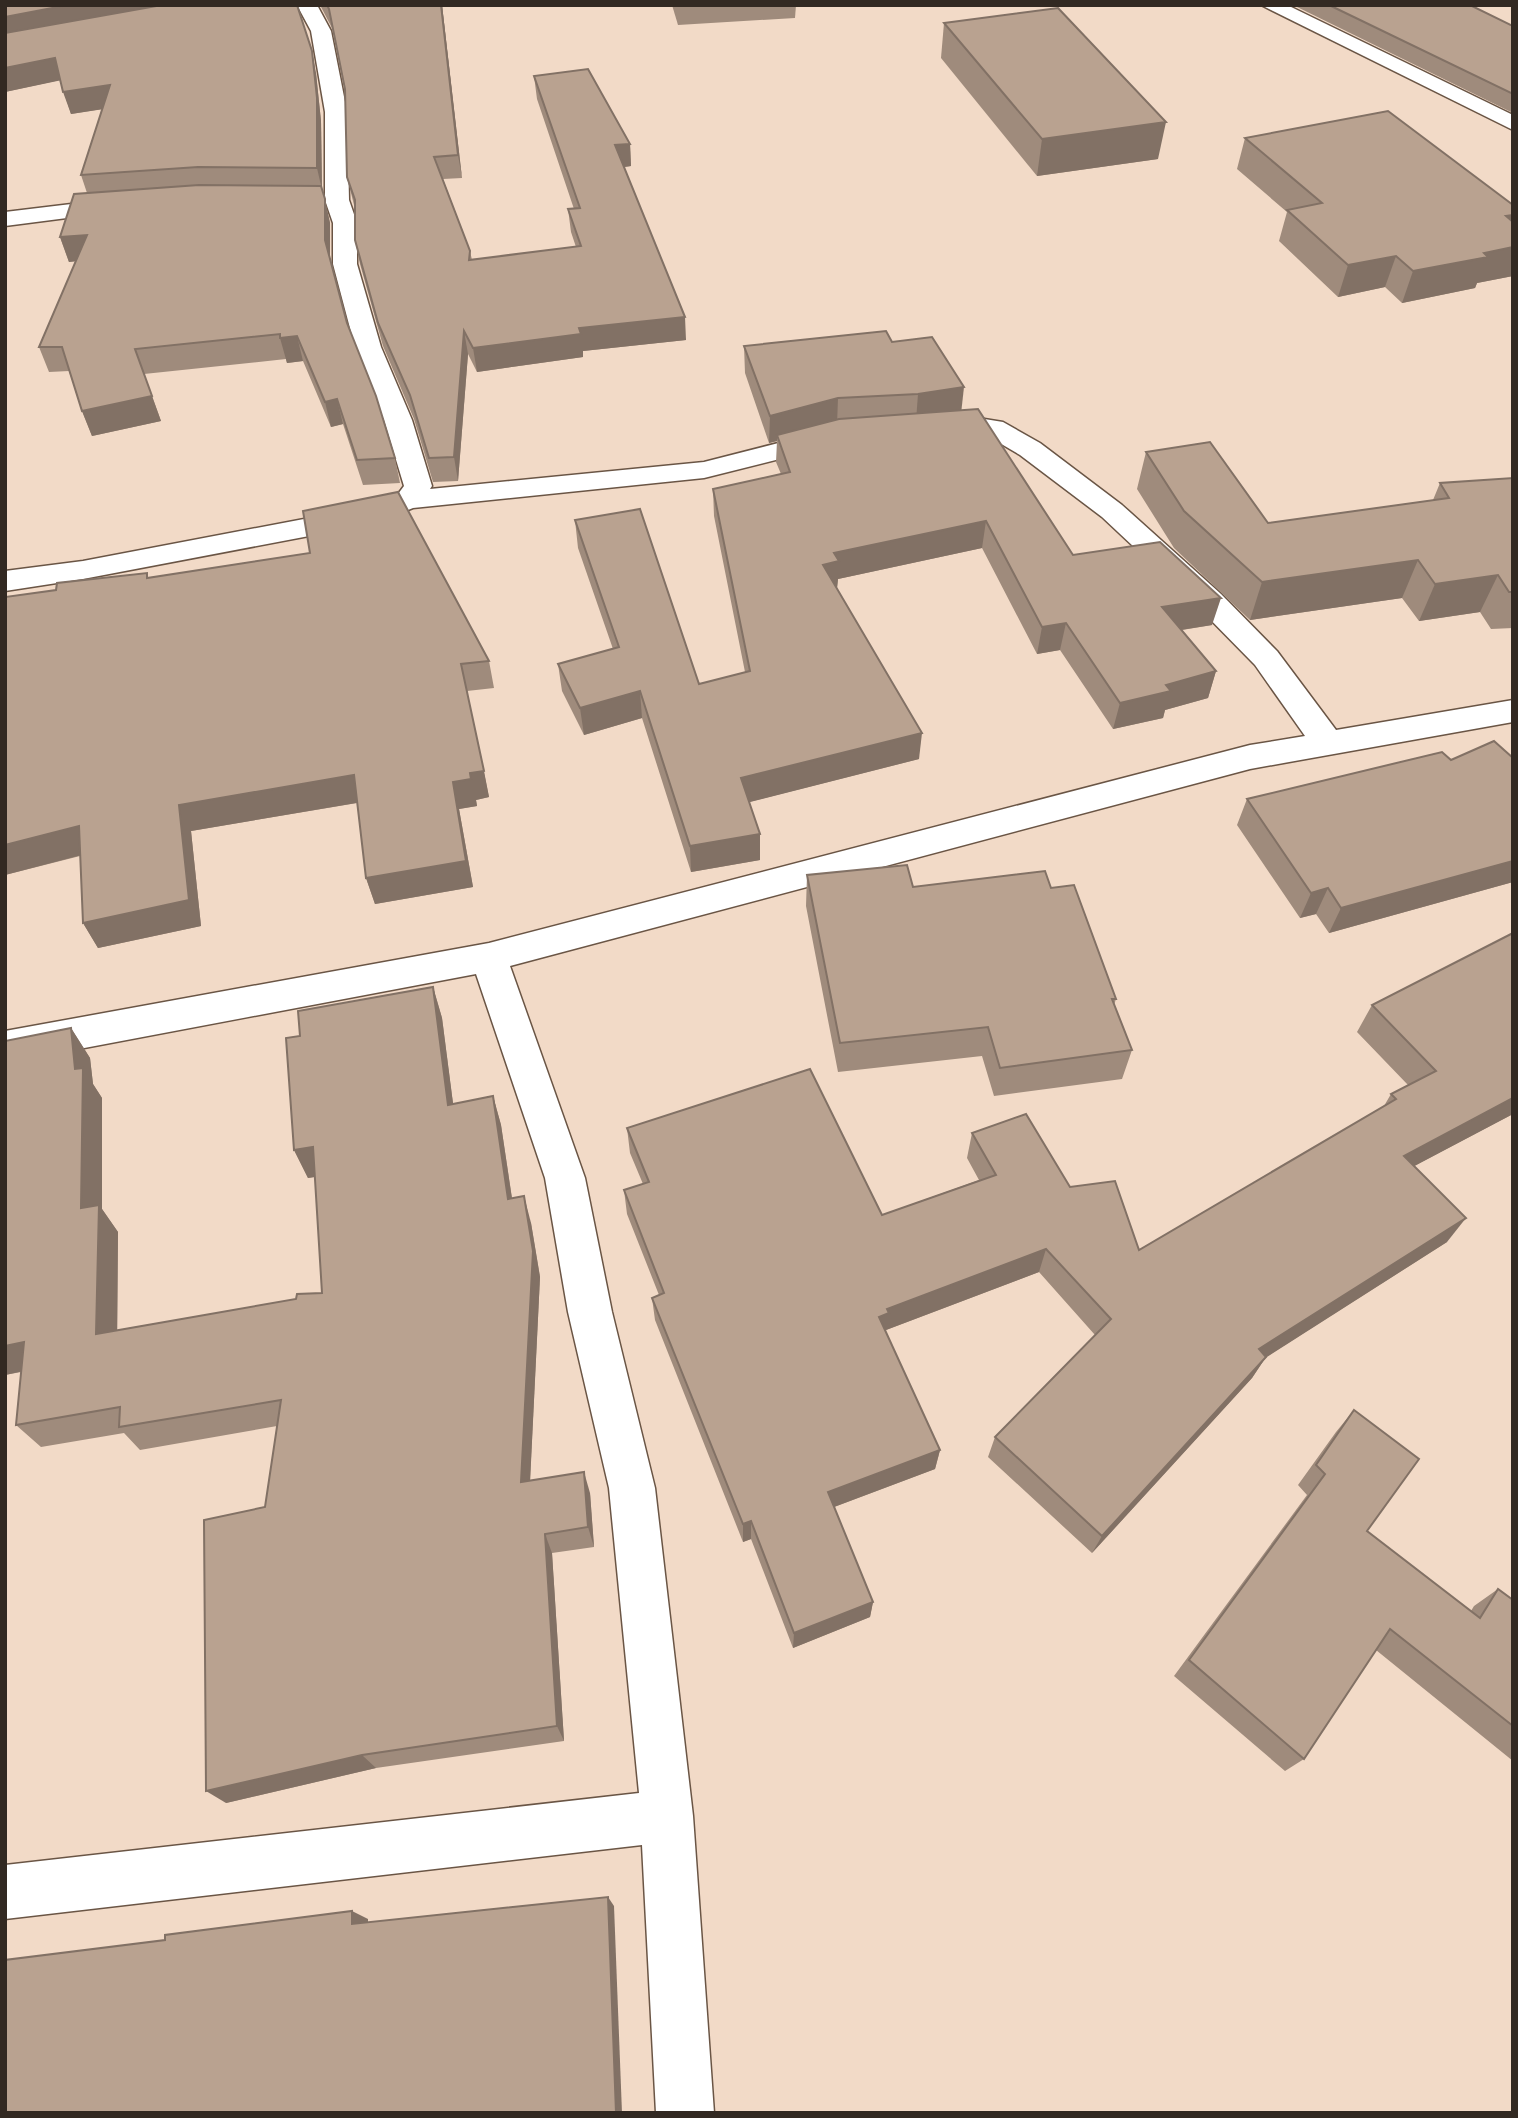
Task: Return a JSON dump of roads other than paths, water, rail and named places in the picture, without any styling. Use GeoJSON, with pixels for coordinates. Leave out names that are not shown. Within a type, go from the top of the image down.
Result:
{"type":"FeatureCollection","features":[{"type":"Feature","properties":{"kind":"street"},"geometry":{"type":"LineString","coordinates":[[307,5],[321,32],[336,112],[327,200],[345,223],[345,264],[368,347],[398,421],[418,486],[408,500]]}},
{"type":"Feature","properties":{"kind":"street"},"geometry":{"type":"LineString","coordinates":[[1272,5],[1513,124]]}},
{"type":"Feature","properties":{"kind":"street"},"geometry":{"type":"LineString","coordinates":[[5,219],[148,203]]}},
{"type":"Feature","properties":{"kind":"street"},"geometry":{"type":"LineString","coordinates":[[916,432],[966,424],[982,425],[1030,449],[1112,511],[1210,601],[1266,658],[1327,742]]}},
{"type":"Feature","properties":{"kind":"street"},"geometry":{"type":"LineString","coordinates":[[5,581],[83,570],[346,520],[373,514],[408,500],[704,470],[810,442],[856,436]]}},
{"type":"Feature","properties":{"kind":"street"},"geometry":{"type":"LineString","coordinates":[[5,1047],[489,957],[1250,757],[1513,711]]}},
{"type":"Feature","properties":{"kind":"street"},"geometry":{"type":"LineString","coordinates":[[489,957],[565,1178],[590,1312],[632,1488],[667,1816],[685,2113]]}},
{"type":"Feature","properties":{"kind":"street"},"geometry":{"type":"LineString","coordinates":[[5,1892],[667,1816]]}}]}
